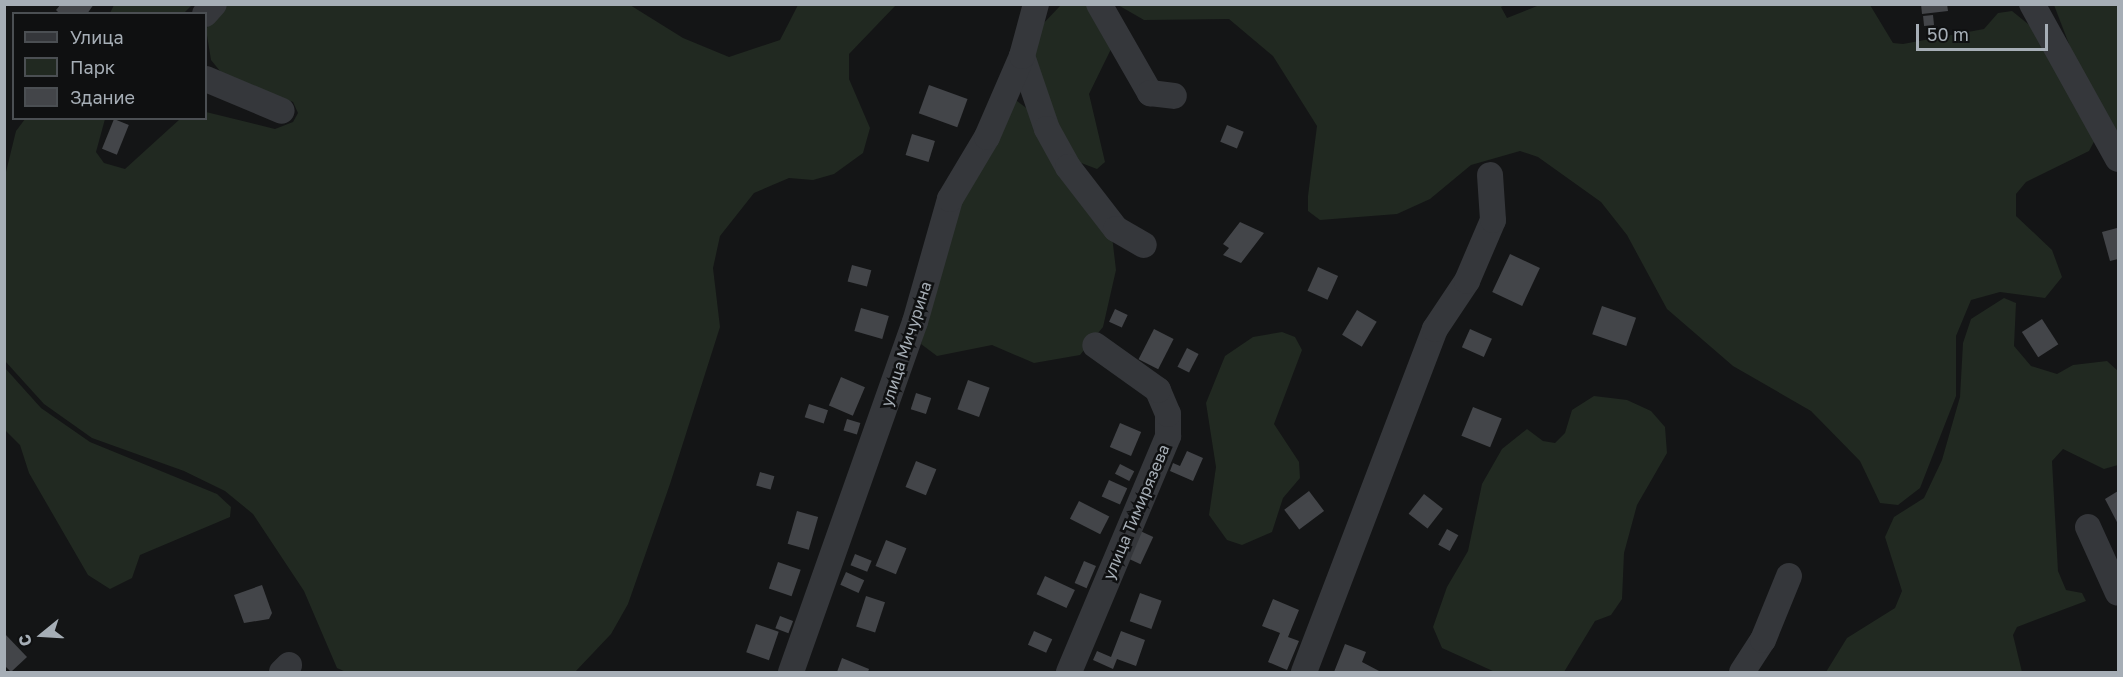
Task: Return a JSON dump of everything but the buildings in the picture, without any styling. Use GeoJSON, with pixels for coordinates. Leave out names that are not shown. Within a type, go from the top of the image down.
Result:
{"type":"FeatureCollection","features":[{"type":"Feature","properties":{"kind":"street"},"geometry":{"type":"LineString","coordinates":[[1100,4],[1150,93],[1174,96]]}},
{"type":"Feature","properties":{"kind":"street"},"geometry":{"type":"LineString","coordinates":[[2032,4],[2118,159]]}},
{"type":"Feature","properties":{"kind":"street","name":"улица Мичурина"},"geometry":{"type":"LineString","coordinates":[[791,672],[915,322],[950,199],[987,136],[1040,11]]}},
{"type":"Feature","properties":{"kind":"street"},"geometry":{"type":"LineString","coordinates":[[1022,56],[1047,129],[1068,167],[1116,229],[1144,245]]}},
{"type":"Feature","properties":{"kind":"street"},"geometry":{"type":"LineString","coordinates":[[207,79],[282,111]]}},
{"type":"Feature","properties":{"kind":"street"},"geometry":{"type":"LineString","coordinates":[[1304,672],[1329,615],[1436,330],[1467,280],[1493,220],[1490,175]]}},
{"type":"Feature","properties":{"kind":"street","name":"улица Тимирязева"},"geometry":{"type":"LineString","coordinates":[[1070,672],[1167,436],[1168,414],[1158,390],[1095,345]]}},
{"type":"Feature","properties":{"kind":"street"},"geometry":{"type":"LineString","coordinates":[[2088,527],[2118,593]]}},
{"type":"Feature","properties":{"kind":"street"},"geometry":{"type":"LineString","coordinates":[[1742,672],[1763,640],[1789,576]]}},
{"type":"Feature","properties":{"kind":"green space"},"geometry":{"type":"Polygon","coordinates":[[[114,4],[192,5],[185,12],[110,12],[114,4]]]}},
{"type":"Feature","properties":{"kind":"green space"},"geometry":{"type":"Polygon","coordinates":[[[1507,4],[1501,7],[1507,18],[1542,4],[1870,5],[1893,43],[1903,44],[1984,29],[1998,13],[2012,11],[2033,28],[2096,138],[2089,151],[2026,182],[2016,194],[2016,216],[2052,250],[2062,277],[2045,298],[2000,292],[1971,300],[1956,336],[1956,396],[1920,488],[1898,505],[1880,503],[1860,461],[1811,411],[1733,366],[1667,309],[1627,235],[1601,202],[1538,157],[1520,151],[1471,165],[1430,199],[1397,214],[1320,220],[1308,211],[1317,126],[1273,56],[1229,19],[1144,20],[1118,5],[1507,4]]]}},
{"type":"Feature","properties":{"kind":"green space"},"geometry":{"type":"Polygon","coordinates":[[[225,5],[630,5],[683,38],[729,57],[780,40],[798,5],[896,5],[849,54],[849,79],[870,128],[863,153],[834,174],[813,180],[789,178],[754,193],[720,236],[713,268],[720,327],[670,484],[628,604],[611,634],[575,672],[346,672],[337,668],[304,591],[253,514],[225,491],[184,471],[92,438],[44,404],[5,361],[5,176],[16,131],[24,120],[105,120],[96,152],[104,163],[125,169],[179,120],[207,120],[207,112],[275,129],[293,122],[298,113],[293,102],[224,76],[211,60],[207,28],[225,5]]]}},
{"type":"Feature","properties":{"kind":"green space"},"geometry":{"type":"Polygon","coordinates":[[[1061,5],[1091,5],[1112,47],[1089,94],[1105,162],[1097,169],[1076,161],[1054,129],[1031,57],[1039,28],[1061,5]]]}},
{"type":"Feature","properties":{"kind":"green space"},"geometry":{"type":"Polygon","coordinates":[[[2054,5],[2118,5],[2118,139],[2077,65],[2054,5]]]}},
{"type":"Feature","properties":{"kind":"green space"},"geometry":{"type":"Polygon","coordinates":[[[1013,98],[1029,110],[1112,236],[1116,270],[1103,327],[1080,355],[1034,363],[992,345],[937,356],[921,344],[956,203],[1013,98]]]}},
{"type":"Feature","properties":{"kind":"green space"},"geometry":{"type":"Polygon","coordinates":[[[2004,298],[2016,303],[2014,346],[2031,366],[2057,374],[2073,365],[2107,361],[2118,371],[2118,465],[2104,469],[2063,449],[2052,461],[2058,571],[2066,590],[2082,593],[2086,601],[2017,627],[2013,635],[2022,672],[1826,672],[1847,638],[1895,608],[1902,591],[1885,537],[1894,517],[1924,498],[1942,460],[1960,397],[1963,343],[1971,319],[2004,298]]]}},
{"type":"Feature","properties":{"kind":"green space"},"geometry":{"type":"Polygon","coordinates":[[[1282,332],[1295,337],[1302,350],[1274,424],[1299,462],[1300,478],[1283,498],[1272,532],[1242,545],[1227,540],[1209,515],[1216,467],[1206,403],[1225,356],[1253,337],[1282,332]]]}},
{"type":"Feature","properties":{"kind":"green space"},"geometry":{"type":"Polygon","coordinates":[[[5,368],[41,408],[90,442],[217,494],[231,507],[230,517],[140,555],[132,578],[110,589],[88,575],[29,473],[20,445],[5,430],[5,368]]]}},
{"type":"Feature","properties":{"kind":"green space"},"geometry":{"type":"Polygon","coordinates":[[[1594,396],[1627,400],[1651,411],[1665,427],[1667,453],[1637,505],[1624,553],[1622,599],[1611,615],[1595,621],[1564,672],[1495,672],[1442,648],[1433,627],[1447,587],[1468,551],[1482,484],[1502,449],[1527,429],[1543,441],[1555,443],[1565,433],[1572,410],[1594,396]]]}}]}
